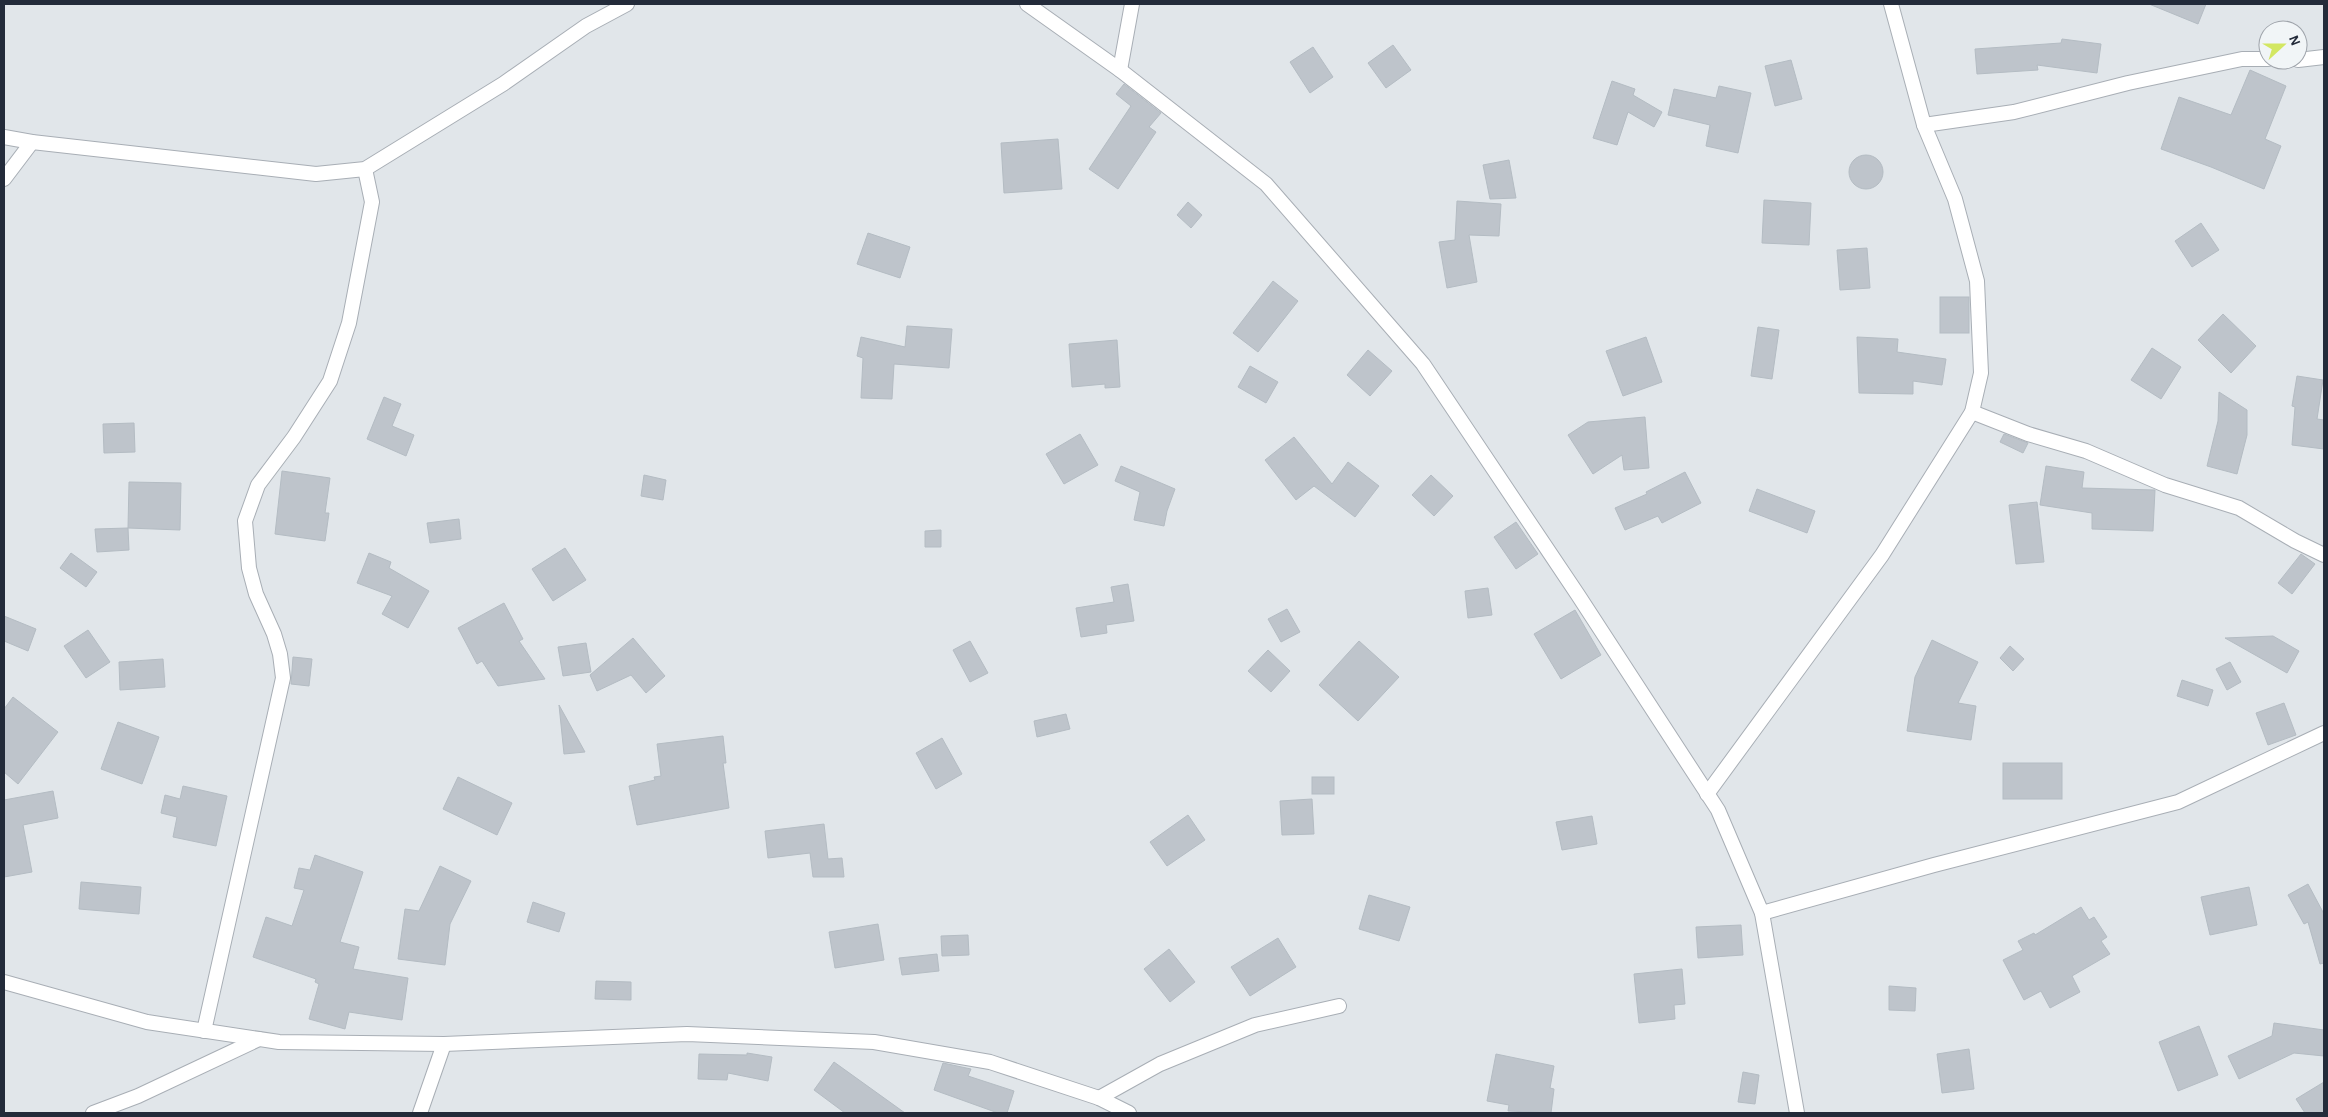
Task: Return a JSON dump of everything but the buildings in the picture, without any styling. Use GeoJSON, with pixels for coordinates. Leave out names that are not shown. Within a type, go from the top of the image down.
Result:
{"type":"FeatureCollection","features":[{"type":"Feature","properties":{"kind":"street"},"geometry":{"type":"LineString","coordinates":[[4,137],[32,142],[316,174],[365,169],[503,84],[586,26],[627,4]]}},
{"type":"Feature","properties":{"kind":"street"},"geometry":{"type":"LineString","coordinates":[[1027,4],[1120,70],[1266,184],[1423,364],[1578,595],[1718,810],[1762,913],[1797,1113]]}},
{"type":"Feature","properties":{"kind":"street"},"geometry":{"type":"LineString","coordinates":[[1120,70],[1132,4]]}},
{"type":"Feature","properties":{"kind":"street"},"geometry":{"type":"LineString","coordinates":[[1707,794],[1882,555],[1972,412],[1981,373],[1977,281],[1955,199],[1924,125],[1892,4]]}},
{"type":"Feature","properties":{"kind":"street"},"geometry":{"type":"LineString","coordinates":[[2308,59],[2324,58]]}},
{"type":"Feature","properties":{"kind":"street"},"geometry":{"type":"LineString","coordinates":[[1924,125],[2014,112],[2128,83],[2242,59],[2258,59]]}},
{"type":"Feature","properties":{"kind":"street"},"geometry":{"type":"LineString","coordinates":[[4,178],[32,142]]}},
{"type":"Feature","properties":{"kind":"street"},"geometry":{"type":"LineString","coordinates":[[204,1031],[283,678],[280,654],[274,634],[256,594],[249,568],[245,521],[258,486],[294,437],[330,380],[349,323],[372,202],[365,169]]}},
{"type":"Feature","properties":{"kind":"street"},"geometry":{"type":"LineString","coordinates":[[1972,412],[2028,434],[2086,450],[2165,485],[2239,508],[2295,541],[2324,555]]}},
{"type":"Feature","properties":{"kind":"street"},"geometry":{"type":"LineString","coordinates":[[1762,913],[1934,865],[2178,802],[2324,733]]}},
{"type":"Feature","properties":{"kind":"street"},"geometry":{"type":"LineString","coordinates":[[4,982],[147,1022],[279,1042],[444,1044],[687,1034],[874,1042],[990,1062],[1099,1098],[1129,1113]]}},
{"type":"Feature","properties":{"kind":"street"},"geometry":{"type":"LineString","coordinates":[[1099,1098],[1160,1064],[1255,1025],[1338,1006]]}},
{"type":"Feature","properties":{"kind":"street"},"geometry":{"type":"LineString","coordinates":[[93,1113],[138,1096],[258,1038]]}},
{"type":"Feature","properties":{"kind":"street"},"geometry":{"type":"LineString","coordinates":[[420,1113],[444,1044]]}}]}
